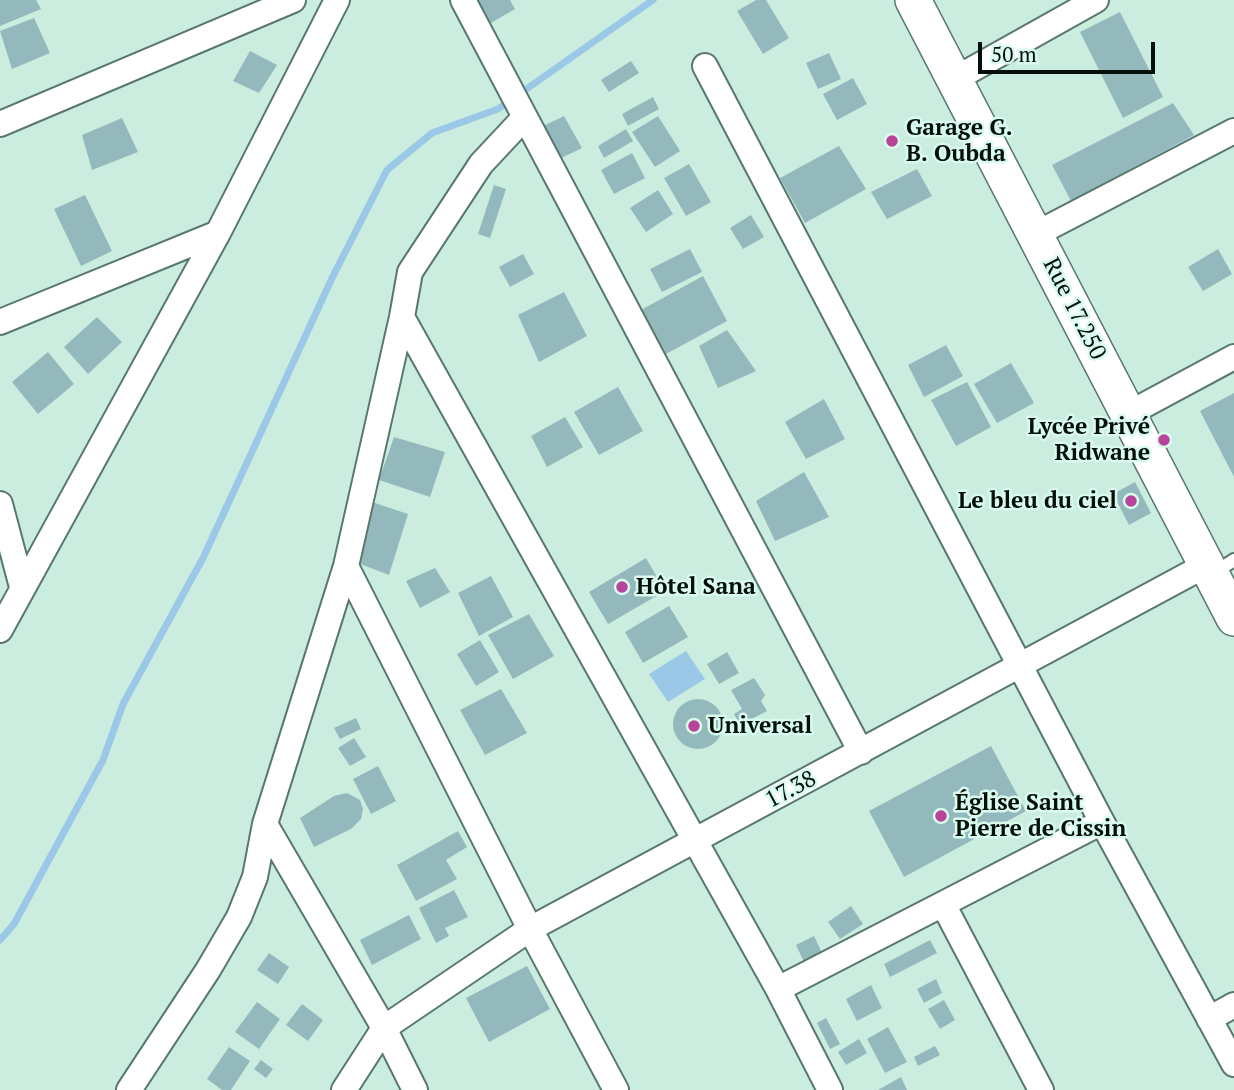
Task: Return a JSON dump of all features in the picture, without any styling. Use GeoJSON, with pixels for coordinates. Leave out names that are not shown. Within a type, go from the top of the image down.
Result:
{"type":"FeatureCollection","features":[{"type":"Feature","properties":{"kind":"street"},"geometry":{"type":"LineString","coordinates":[[0,124],[293,0]]}},
{"type":"Feature","properties":{"kind":"street"},"geometry":{"type":"LineString","coordinates":[[0,630],[218,233],[337,0]]}},
{"type":"Feature","properties":{"kind":"street"},"geometry":{"type":"LineString","coordinates":[[463,0],[861,752]]}},
{"type":"Feature","properties":{"kind":"street","name":"Rue 17.250"},"geometry":{"type":"LineString","coordinates":[[913,0],[1128,414],[1217,567],[1234,618]]}},
{"type":"Feature","properties":{"kind":"street"},"geometry":{"type":"LineString","coordinates":[[955,79],[1096,0]]}},
{"type":"Feature","properties":{"kind":"street"},"geometry":{"type":"LineString","coordinates":[[705,66],[1102,821],[1234,1064]]}},
{"type":"Feature","properties":{"kind":"street"},"geometry":{"type":"LineString","coordinates":[[129,1090],[208,970],[239,917],[255,877],[265,824],[346,566],[410,272],[481,164],[524,117]]}},
{"type":"Feature","properties":{"kind":"street"},"geometry":{"type":"LineString","coordinates":[[1036,234],[1234,131]]}},
{"type":"Feature","properties":{"kind":"street"},"geometry":{"type":"LineString","coordinates":[[0,322],[218,233]]}},
{"type":"Feature","properties":{"kind":"street"},"geometry":{"type":"LineString","coordinates":[[402,317],[778,989],[830,1090]]}},
{"type":"Feature","properties":{"kind":"street"},"geometry":{"type":"LineString","coordinates":[[1128,414],[1234,357]]}},
{"type":"Feature","properties":{"kind":"street"},"geometry":{"type":"LineString","coordinates":[[0,504],[22,587]]}},
{"type":"Feature","properties":{"kind":"street"},"geometry":{"type":"LineString","coordinates":[[346,566],[530,929],[616,1090]]}},
{"type":"Feature","properties":{"kind":"street","name":"17.38"},"geometry":{"type":"LineString","coordinates":[[384,1028],[530,929],[695,842],[1019,664],[1217,567]]}},
{"type":"Feature","properties":{"kind":"street"},"geometry":{"type":"LineString","coordinates":[[778,989],[1102,821]]}},
{"type":"Feature","properties":{"kind":"street"},"geometry":{"type":"LineString","coordinates":[[265,824],[384,1028],[415,1090]]}},
{"type":"Feature","properties":{"kind":"street"},"geometry":{"type":"LineString","coordinates":[[943,904],[1041,1090]]}},
{"type":"Feature","properties":{"kind":"street"},"geometry":{"type":"LineString","coordinates":[[1209,1019],[1234,1005]]}},
{"type":"Feature","properties":{"kind":"street"},"geometry":{"type":"LineString","coordinates":[[344,1090],[384,1028]]}},
{"type":"Feature","properties":{"kind":"water"},"geometry":{"type":"Polygon","coordinates":[[[686,651],[705,679],[668,702],[649,674],[686,651]]]}},
{"type":"Feature","properties":{"kind":"building"},"geometry":{"type":"Polygon","coordinates":[[[0,0],[36,0],[41,9],[0,26],[0,0]]]}},
{"type":"Feature","properties":{"kind":"building"},"geometry":{"type":"Polygon","coordinates":[[[478,0],[510,0],[515,9],[491,23],[478,0]]]}},
{"type":"Feature","properties":{"kind":"building"},"geometry":{"type":"Polygon","coordinates":[[[756,0],[766,0],[789,38],[763,54],[737,11],[756,0]]]}},
{"type":"Feature","properties":{"kind":"building"},"geometry":{"type":"Polygon","coordinates":[[[1120,12],[1163,97],[1123,118],[1080,32],[1120,12]]]}},
{"type":"Feature","properties":{"kind":"building"},"geometry":{"type":"Polygon","coordinates":[[[34,18],[50,53],[12,69],[0,31],[34,18]]]}},
{"type":"Feature","properties":{"kind":"building"},"geometry":{"type":"Polygon","coordinates":[[[250,51],[277,65],[259,93],[233,81],[250,51]]]}},
{"type":"Feature","properties":{"kind":"building"},"geometry":{"type":"Polygon","coordinates":[[[829,53],[841,79],[818,89],[806,63],[829,53]]]}},
{"type":"Feature","properties":{"kind":"building"},"geometry":{"type":"Polygon","coordinates":[[[631,61],[639,73],[609,92],[601,80],[631,61]]]}},
{"type":"Feature","properties":{"kind":"building"},"geometry":{"type":"Polygon","coordinates":[[[853,78],[867,104],[837,120],[823,94],[853,78]]]}},
{"type":"Feature","properties":{"kind":"building"},"geometry":{"type":"Polygon","coordinates":[[[653,97],[659,109],[628,126],[622,114],[653,97]]]}},
{"type":"Feature","properties":{"kind":"building"},"geometry":{"type":"Polygon","coordinates":[[[1173,103],[1194,135],[1071,201],[1052,165],[1173,103]]]}},
{"type":"Feature","properties":{"kind":"building"},"geometry":{"type":"Polygon","coordinates":[[[564,116],[582,148],[555,161],[537,129],[564,116]]]}},
{"type":"Feature","properties":{"kind":"building"},"geometry":{"type":"Polygon","coordinates":[[[658,116],[680,151],[655,167],[632,132],[658,116]]]}},
{"type":"Feature","properties":{"kind":"building"},"geometry":{"type":"Polygon","coordinates":[[[122,118],[138,152],[92,170],[82,135],[122,118]]]}},
{"type":"Feature","properties":{"kind":"building"},"geometry":{"type":"Polygon","coordinates":[[[626,129],[633,141],[604,158],[598,146],[626,129]]]}},
{"type":"Feature","properties":{"kind":"building"},"geometry":{"type":"Polygon","coordinates":[[[839,146],[866,189],[805,223],[780,178],[839,146]]]}},
{"type":"Feature","properties":{"kind":"building"},"geometry":{"type":"Polygon","coordinates":[[[632,153],[645,178],[614,194],[601,170],[632,153]]]}},
{"type":"Feature","properties":{"kind":"building"},"geometry":{"type":"Polygon","coordinates":[[[689,164],[711,202],[686,216],[664,178],[689,164]]]}},
{"type":"Feature","properties":{"kind":"building"},"geometry":{"type":"Polygon","coordinates":[[[917,169],[932,196],[887,219],[871,192],[917,169]]]}},
{"type":"Feature","properties":{"kind":"building"},"geometry":{"type":"Polygon","coordinates":[[[494,185],[506,189],[490,238],[478,234],[494,185]]]}},
{"type":"Feature","properties":{"kind":"building"},"geometry":{"type":"Polygon","coordinates":[[[658,190],[673,214],[646,232],[630,208],[658,190]]]}},
{"type":"Feature","properties":{"kind":"building"},"geometry":{"type":"Polygon","coordinates":[[[85,195],[112,251],[81,266],[54,209],[85,195]]]}},
{"type":"Feature","properties":{"kind":"building"},"geometry":{"type":"Polygon","coordinates":[[[751,215],[764,237],[743,249],[730,228],[751,215]]]}},
{"type":"Feature","properties":{"kind":"building"},"geometry":{"type":"Polygon","coordinates":[[[690,249],[702,272],[662,292],[650,269],[690,249]]]}},
{"type":"Feature","properties":{"kind":"building"},"geometry":{"type":"Polygon","coordinates":[[[1218,249],[1232,274],[1203,291],[1188,267],[1218,249]]]}},
{"type":"Feature","properties":{"kind":"building"},"geometry":{"type":"Polygon","coordinates":[[[523,254],[534,274],[510,287],[499,267],[523,254]]]}},
{"type":"Feature","properties":{"kind":"building"},"geometry":{"type":"Polygon","coordinates":[[[703,276],[727,321],[664,355],[641,310],[703,276]]]}},
{"type":"Feature","properties":{"kind":"building"},"geometry":{"type":"Polygon","coordinates":[[[564,292],[587,336],[539,362],[518,315],[564,292]]]}},
{"type":"Feature","properties":{"kind":"building"},"geometry":{"type":"Polygon","coordinates":[[[97,317],[122,342],[88,374],[64,347],[97,317]]]}},
{"type":"Feature","properties":{"kind":"building"},"geometry":{"type":"Polygon","coordinates":[[[727,330],[756,371],[718,388],[699,346],[727,330]]]}},
{"type":"Feature","properties":{"kind":"building"},"geometry":{"type":"Polygon","coordinates":[[[946,345],[963,376],[924,397],[908,365],[946,345]]]}},
{"type":"Feature","properties":{"kind":"building"},"geometry":{"type":"Polygon","coordinates":[[[48,352],[74,384],[38,414],[12,382],[48,352]]]}},
{"type":"Feature","properties":{"kind":"building"},"geometry":{"type":"Polygon","coordinates":[[[1011,363],[1034,403],[997,423],[974,384],[1011,363]]]}},
{"type":"Feature","properties":{"kind":"building"},"geometry":{"type":"Polygon","coordinates":[[[967,382],[991,427],[956,446],[931,400],[967,382]]]}},
{"type":"Feature","properties":{"kind":"building"},"geometry":{"type":"Polygon","coordinates":[[[618,387],[643,431],[599,455],[574,412],[618,387]]]}},
{"type":"Feature","properties":{"kind":"building"},"geometry":{"type":"Polygon","coordinates":[[[1234,393],[1234,477],[1200,411],[1234,393]]]}},
{"type":"Feature","properties":{"kind":"building"},"geometry":{"type":"Polygon","coordinates":[[[824,399],[845,439],[806,459],[785,422],[824,399]]]}},
{"type":"Feature","properties":{"kind":"building"},"geometry":{"type":"Polygon","coordinates":[[[565,417],[583,447],[547,467],[531,436],[565,417]]]}},
{"type":"Feature","properties":{"kind":"building"},"geometry":{"type":"Polygon","coordinates":[[[394,437],[445,452],[430,497],[379,480],[394,437]]]}},
{"type":"Feature","properties":{"kind":"building"},"geometry":{"type":"Polygon","coordinates":[[[804,472],[829,517],[775,541],[756,501],[804,472]]]}},
{"type":"Feature","properties":{"kind":"building"},"geometry":{"type":"Polygon","coordinates":[[[1135,482],[1151,513],[1129,525],[1113,494],[1135,482]]]}},
{"type":"Feature","properties":{"kind":"building"},"geometry":{"type":"Polygon","coordinates":[[[372,502],[408,514],[389,575],[355,562],[372,502]]]}},
{"type":"Feature","properties":{"kind":"building"},"geometry":{"type":"Polygon","coordinates":[[[646,558],[665,591],[608,624],[589,592],[646,558]]]}},
{"type":"Feature","properties":{"kind":"building"},"geometry":{"type":"Polygon","coordinates":[[[435,568],[450,592],[420,608],[406,581],[435,568]]]}},
{"type":"Feature","properties":{"kind":"building"},"geometry":{"type":"Polygon","coordinates":[[[491,576],[513,617],[479,636],[458,593],[491,576]]]}},
{"type":"Feature","properties":{"kind":"building"},"geometry":{"type":"Polygon","coordinates":[[[669,606],[688,637],[643,663],[625,632],[669,606]]]}},
{"type":"Feature","properties":{"kind":"building"},"geometry":{"type":"Polygon","coordinates":[[[529,614],[554,656],[513,679],[488,635],[529,614]]]}},
{"type":"Feature","properties":{"kind":"building"},"geometry":{"type":"Polygon","coordinates":[[[480,640],[499,672],[476,686],[457,654],[480,640]]]}},
{"type":"Feature","properties":{"kind":"building"},"geometry":{"type":"Polygon","coordinates":[[[727,652],[739,673],[719,684],[707,664],[727,652]]]}},
{"type":"Feature","properties":{"kind":"building"},"geometry":{"type":"Polygon","coordinates":[[[754,678],[765,695],[761,701],[767,711],[740,725],[734,714],[742,709],[731,690],[754,678]]]}},
{"type":"Feature","properties":{"kind":"building"},"geometry":{"type":"Polygon","coordinates":[[[501,689],[527,733],[485,755],[460,710],[501,689]]]}},
{"type":"Feature","properties":{"kind":"building"},"geometry":{"type":"Polygon","coordinates":[[[688,700],[708,700],[722,714],[722,734],[708,748],[688,748],[674,734],[674,714],[688,700]]]}},
{"type":"Feature","properties":{"kind":"building"},"geometry":{"type":"Polygon","coordinates":[[[356,718],[361,729],[340,739],[334,728],[356,718]]]}},
{"type":"Feature","properties":{"kind":"building"},"geometry":{"type":"Polygon","coordinates":[[[354,738],[366,757],[350,766],[338,748],[354,738]]]}},
{"type":"Feature","properties":{"kind":"building"},"geometry":{"type":"Polygon","coordinates":[[[991,746],[1026,811],[904,877],[869,811],[991,746]]]}},
{"type":"Feature","properties":{"kind":"building"},"geometry":{"type":"Polygon","coordinates":[[[378,766],[396,801],[371,814],[353,779],[378,766]]]}},
{"type":"Feature","properties":{"kind":"building"},"geometry":{"type":"Polygon","coordinates":[[[347,793],[360,800],[363,809],[361,819],[351,829],[314,847],[300,818],[334,796],[347,793]]]}},
{"type":"Feature","properties":{"kind":"building"},"geometry":{"type":"Polygon","coordinates":[[[458,831],[467,847],[446,860],[457,879],[416,901],[397,865],[458,831]]]}},
{"type":"Feature","properties":{"kind":"building"},"geometry":{"type":"Polygon","coordinates":[[[454,890],[468,917],[445,928],[449,936],[436,943],[419,908],[454,890]]]}},
{"type":"Feature","properties":{"kind":"building"},"geometry":{"type":"Polygon","coordinates":[[[851,906],[863,924],[840,939],[828,922],[851,906]]]}},
{"type":"Feature","properties":{"kind":"building"},"geometry":{"type":"Polygon","coordinates":[[[409,915],[421,939],[372,965],[360,940],[409,915]]]}},
{"type":"Feature","properties":{"kind":"building"},"geometry":{"type":"Polygon","coordinates":[[[814,936],[822,953],[804,962],[796,945],[814,936]]]}},
{"type":"Feature","properties":{"kind":"building"},"geometry":{"type":"Polygon","coordinates":[[[930,940],[937,953],[890,977],[884,964],[930,940]]]}},
{"type":"Feature","properties":{"kind":"building"},"geometry":{"type":"Polygon","coordinates":[[[269,953],[289,967],[278,984],[257,970],[269,953]]]}},
{"type":"Feature","properties":{"kind":"building"},"geometry":{"type":"Polygon","coordinates":[[[527,966],[550,1009],[489,1042],[466,998],[527,966]]]}},
{"type":"Feature","properties":{"kind":"building"},"geometry":{"type":"Polygon","coordinates":[[[936,979],[942,993],[924,1003],[917,989],[936,979]]]}},
{"type":"Feature","properties":{"kind":"building"},"geometry":{"type":"Polygon","coordinates":[[[871,985],[882,1008],[857,1021],[846,999],[871,985]]]}},
{"type":"Feature","properties":{"kind":"building"},"geometry":{"type":"Polygon","coordinates":[[[944,1000],[955,1020],[940,1029],[928,1009],[944,1000]]]}},
{"type":"Feature","properties":{"kind":"building"},"geometry":{"type":"Polygon","coordinates":[[[257,1002],[280,1019],[259,1049],[235,1032],[257,1002]]]}},
{"type":"Feature","properties":{"kind":"building"},"geometry":{"type":"Polygon","coordinates":[[[302,1004],[323,1020],[308,1041],[286,1025],[302,1004]]]}},
{"type":"Feature","properties":{"kind":"building"},"geometry":{"type":"Polygon","coordinates":[[[826,1018],[840,1044],[830,1049],[817,1023],[826,1018]]]}},
{"type":"Feature","properties":{"kind":"building"},"geometry":{"type":"Polygon","coordinates":[[[888,1027],[907,1062],[885,1073],[867,1039],[888,1027]]]}},
{"type":"Feature","properties":{"kind":"building"},"geometry":{"type":"Polygon","coordinates":[[[859,1039],[867,1053],[846,1065],[838,1052],[859,1039]]]}},
{"type":"Feature","properties":{"kind":"building"},"geometry":{"type":"Polygon","coordinates":[[[935,1046],[940,1055],[918,1066],[914,1057],[935,1046]]]}},
{"type":"Feature","properties":{"kind":"building"},"geometry":{"type":"Polygon","coordinates":[[[229,1047],[250,1061],[231,1090],[222,1090],[207,1079],[229,1047]]]}},
{"type":"Feature","properties":{"kind":"building"},"geometry":{"type":"Polygon","coordinates":[[[261,1060],[273,1069],[266,1078],[254,1069],[261,1060]]]}},
{"type":"Feature","properties":{"kind":"building"},"geometry":{"type":"Polygon","coordinates":[[[901,1077],[907,1090],[878,1090],[901,1077]]]}},
{"type":"Feature","properties":{"kind":"waterway"},"geometry":{"type":"LineString","coordinates":[[0,940],[14,924],[103,760],[123,704],[203,558],[333,276],[387,170],[432,133],[498,109],[653,0]]}},
{"type":"Feature","properties":{"kind":"place","name":"Garage G. B. Oubda"},"geometry":{"type":"Point","coordinates":[892,141]}},
{"type":"Feature","properties":{"kind":"place","name":"Lycée Privé Ridwane"},"geometry":{"type":"Point","coordinates":[1164,440]}},
{"type":"Feature","properties":{"kind":"place","name":"Le bleu du ciel"},"geometry":{"type":"Point","coordinates":[1131,501]}},
{"type":"Feature","properties":{"kind":"place","name":"Hôtel Sana"},"geometry":{"type":"Point","coordinates":[622,587]}},
{"type":"Feature","properties":{"kind":"place","name":"Universal"},"geometry":{"type":"Point","coordinates":[694,726]}},
{"type":"Feature","properties":{"kind":"place","name":"Église Saint Pierre de Cissin"},"geometry":{"type":"Point","coordinates":[941,816]}}]}
